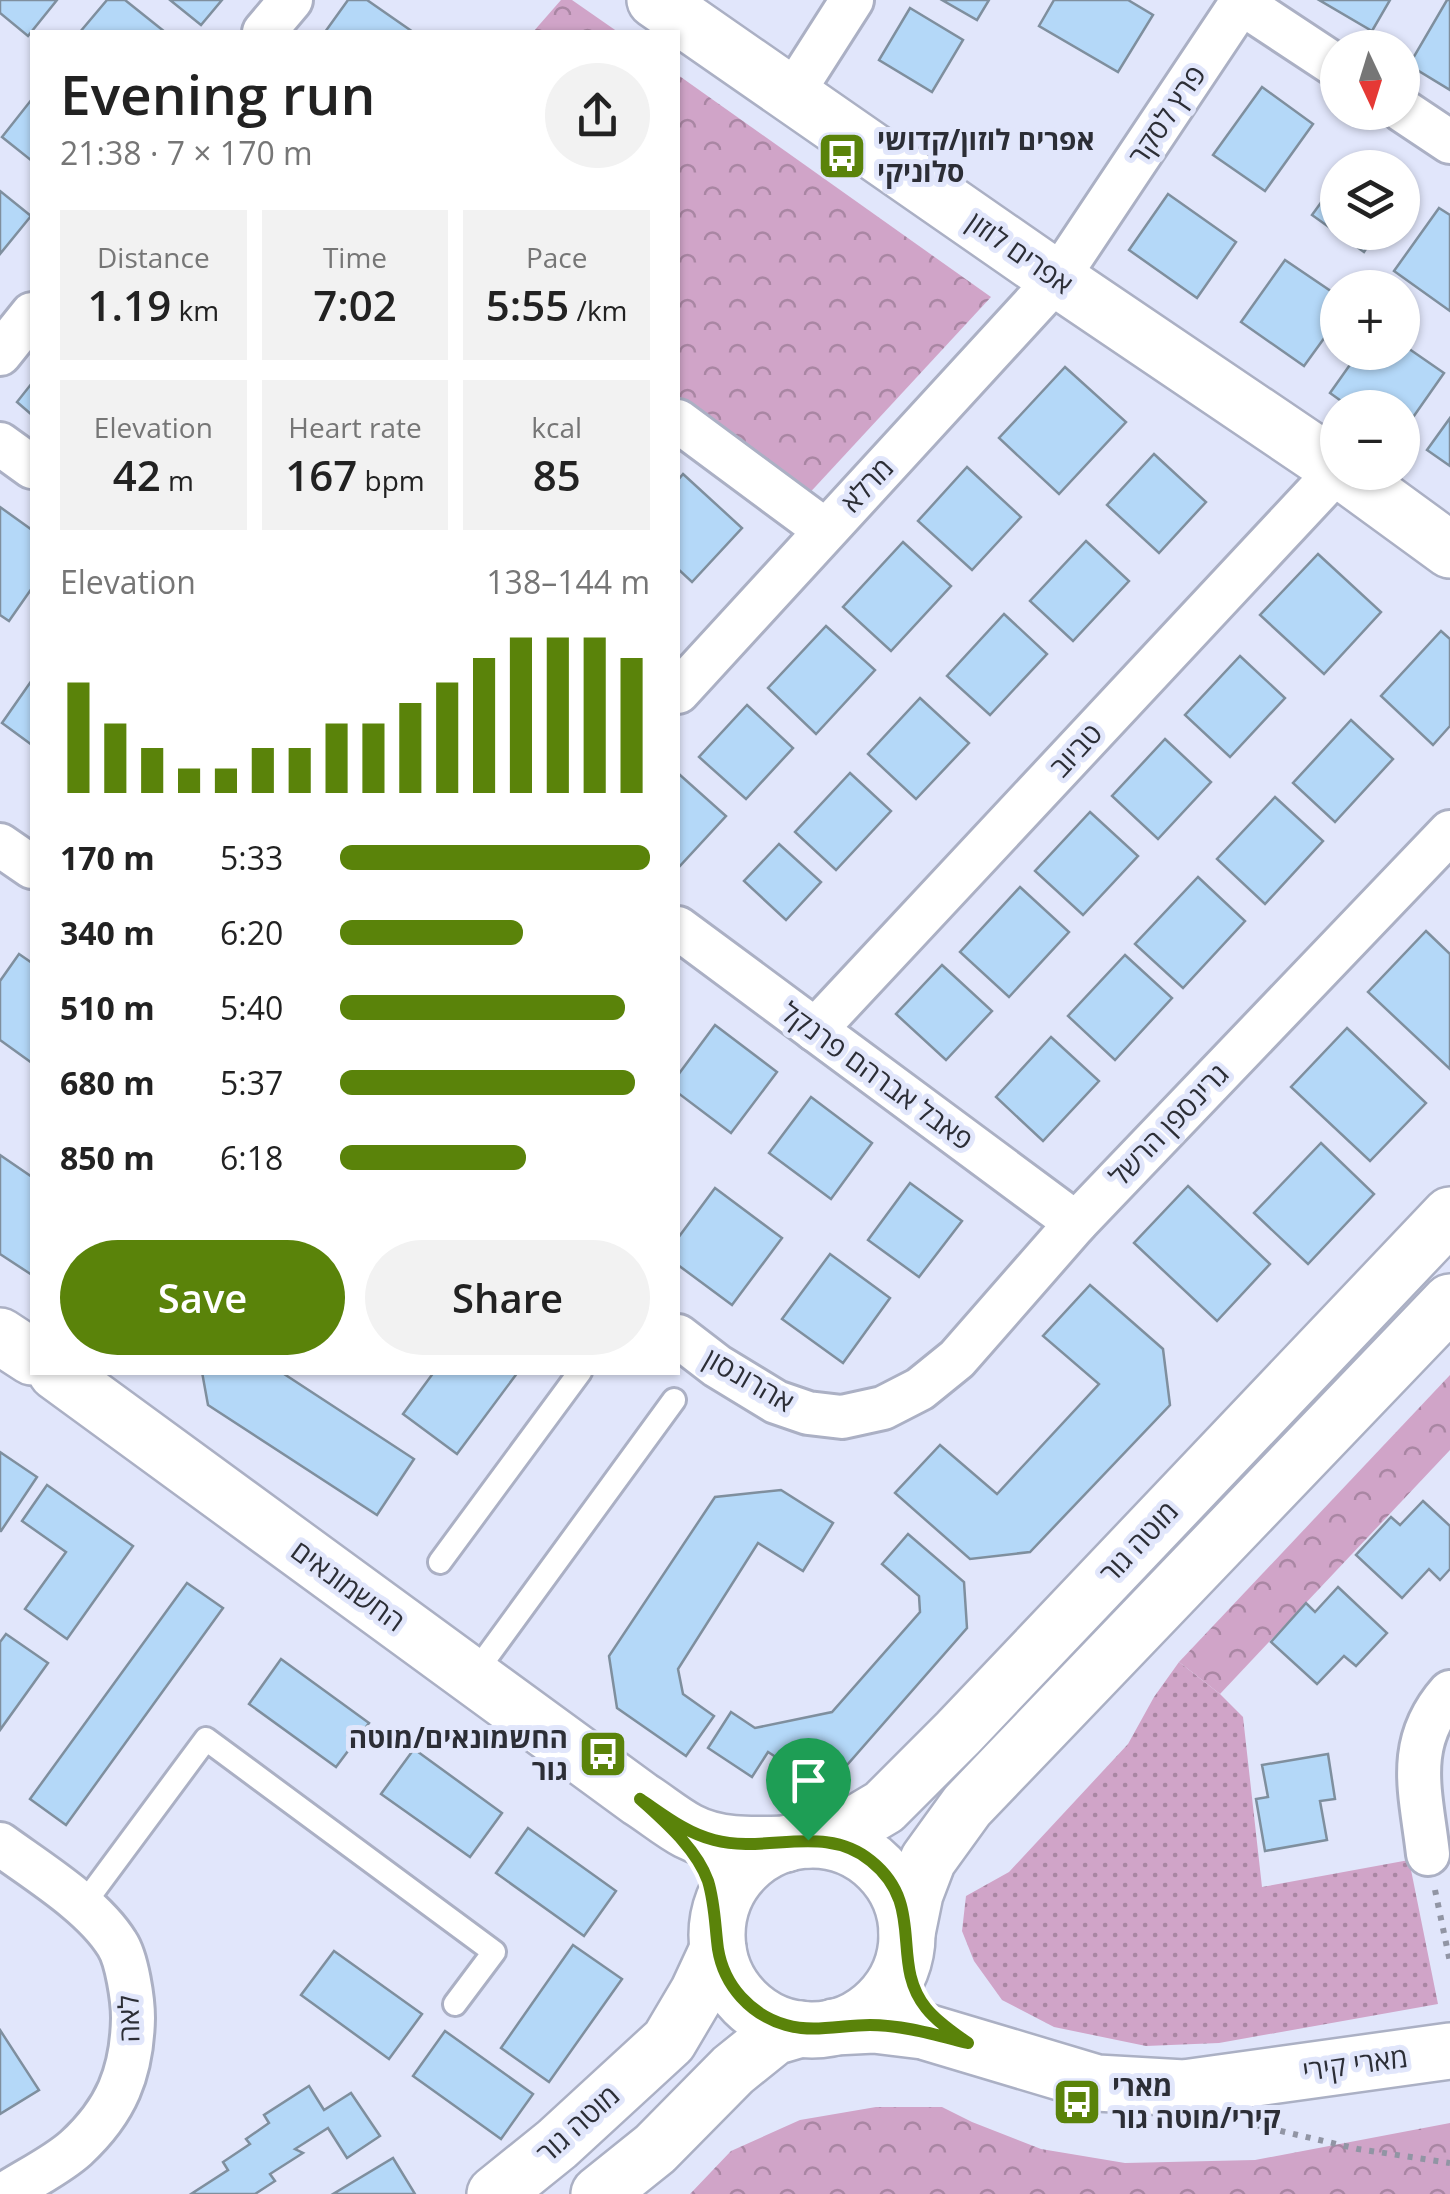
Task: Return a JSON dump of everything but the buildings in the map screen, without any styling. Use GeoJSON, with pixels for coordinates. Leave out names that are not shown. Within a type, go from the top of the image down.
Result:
{"type":"FeatureCollection","features":[{"type":"Feature","properties":{"kind":"street"},"geometry":{"type":"LineString","coordinates":[[266,30],[291,0]]}},
{"type":"Feature","properties":{"kind":"street","name":"אפרים לוזון"},"geometry":{"type":"LineString","coordinates":[[655,0],[1056,280],[1320,457]]}},
{"type":"Feature","properties":{"kind":"street"},"geometry":{"type":"LineString","coordinates":[[792,94],[852,0]]}},
{"type":"Feature","properties":{"kind":"street"},"geometry":{"type":"LineString","coordinates":[[1242,2],[1320,55]]}},
{"type":"Feature","properties":{"kind":"street","name":"פרץ לסקר"},"geometry":{"type":"LineString","coordinates":[[1056,280],[1242,2]]}},
{"type":"Feature","properties":{"kind":"street"},"geometry":{"type":"LineString","coordinates":[[1420,122],[1450,142]]}},
{"type":"Feature","properties":{"kind":"street","name":"מרלא"},"geometry":{"type":"LineString","coordinates":[[680,690],[1056,280]]}},
{"type":"Feature","properties":{"kind":"street"},"geometry":{"type":"LineString","coordinates":[[0,354],[30,316]]}},
{"type":"Feature","properties":{"kind":"street"},"geometry":{"type":"LineString","coordinates":[[680,422],[825,530]]}},
{"type":"Feature","properties":{"kind":"street"},"geometry":{"type":"LineString","coordinates":[[0,444],[30,466]]}},
{"type":"Feature","properties":{"kind":"street","name":"טביוב"},"geometry":{"type":"LineString","coordinates":[[814,1030],[1320,490]]}},
{"type":"Feature","properties":{"kind":"street","name":"אפרים לוזון"},"geometry":{"type":"LineString","coordinates":[[1367,490],[1450,550]]}},
{"type":"Feature","properties":{"kind":"street","name":"גרינספן הרשל"},"geometry":{"type":"LineString","coordinates":[[883,1408],[920,1389],[957,1359],[1076,1223],[1450,832]]}},
{"type":"Feature","properties":{"kind":"street"},"geometry":{"type":"LineString","coordinates":[[0,846],[30,866]]}},
{"type":"Feature","properties":{"kind":"street","name":"פאבל אברהם פרנקל"},"geometry":{"type":"LineString","coordinates":[[680,930],[1076,1223]]}},
{"type":"Feature","properties":{"kind":"street","name":"מוטה גור"},"geometry":{"type":"LineString","coordinates":[[797,1842],[847,1829],[884,1807],[1450,1215]]}},
{"type":"Feature","properties":{"kind":"street"},"geometry":{"type":"LineString","coordinates":[[599,2194],[656,2149],[733,2070],[774,2037],[864,2014],[886,1994],[902,1965],[914,1894],[928,1860],[967,1806],[1450,1302]]}},
{"type":"Feature","properties":{"kind":"street"},"geometry":{"type":"LineString","coordinates":[[0,1336],[30,1356]]}},
{"type":"Feature","properties":{"kind":"street","name":"אהרונסון"},"geometry":{"type":"LineString","coordinates":[[680,1338],[717,1366],[776,1402],[808,1413],[842,1417],[883,1408]]}},
{"type":"Feature","properties":{"kind":"street","name":"החשמונאים"},"geometry":{"type":"LineString","coordinates":[[60,1375],[690,1832],[749,1845],[797,1842]]}},
{"type":"Feature","properties":{"kind":"street"},"geometry":{"type":"LineString","coordinates":[[1428,1854],[1418,1773],[1422,1737],[1450,1692]]}},
{"type":"Feature","properties":{"kind":"street","name":"החשמונאים"},"geometry":{"type":"LineString","coordinates":[[640,1799],[698,1860],[708,1881],[718,1937]]}},
{"type":"Feature","properties":{"kind":"street"},"geometry":{"type":"LineString","coordinates":[[817,2028],[769,2019],[742,1999],[720,1962],[718,1937],[726,1894],[745,1868],[764,1853],[797,1842],[834,1843],[850,1848],[874,1863],[894,1886],[901,1900],[906,1941]]}},
{"type":"Feature","properties":{"kind":"street","name":"לאה"},"geometry":{"type":"LineString","coordinates":[[0,1844],[84,1905],[118,1945],[133,2000],[132,2045],[126,2076],[108,2112],[74,2150],[55,2181],[5,2194]]}},
{"type":"Feature","properties":{"kind":"street","name":"מוטה גור"},"geometry":{"type":"LineString","coordinates":[[495,2194],[557,2144],[669,2042],[698,1992],[718,1937]]}},
{"type":"Feature","properties":{"kind":"street","name":"מארי קירי"},"geometry":{"type":"LineString","coordinates":[[906,1941],[912,1978],[926,2008],[968,2043]]}},
{"type":"Feature","properties":{"kind":"street","name":"מארי קירי"},"geometry":{"type":"LineString","coordinates":[[817,2028],[874,2025],[923,2032],[1098,2083],[1184,2088],[1450,2051]]}},
{"type":"Feature","properties":{"kind":"lane"},"geometry":{"type":"LineString","coordinates":[[440,1562],[578,1375]]}},
{"type":"Feature","properties":{"kind":"lane"},"geometry":{"type":"LineString","coordinates":[[472,1676],[674,1400]]}},
{"type":"Feature","properties":{"kind":"lane"},"geometry":{"type":"LineString","coordinates":[[84,1905],[206,1739],[494,1952],[455,2004]]}},
{"type":"Feature","properties":{"kind":"path"},"geometry":{"type":"LineString","coordinates":[[1428,1854],[1450,1962]]}},
{"type":"Feature","properties":{"kind":"path"},"geometry":{"type":"LineString","coordinates":[[1246,2122],[1358,2150],[1450,2163]]}},
{"type":"Feature","properties":{"kind":"green space"},"geometry":{"type":"Polygon","coordinates":[[[561,0],[572,0],[615,30],[535,30],[561,0]]]}},
{"type":"Feature","properties":{"kind":"green space"},"geometry":{"type":"Polygon","coordinates":[[[680,76],[991,297],[804,499],[680,405],[680,76]]]}},
{"type":"Feature","properties":{"kind":"green space"},"geometry":{"type":"Polygon","coordinates":[[[1450,1375],[1450,1450],[1220,1694],[1179,1662],[1450,1375]]]}},
{"type":"Feature","properties":{"kind":"green space"},"geometry":{"type":"Polygon","coordinates":[[[1179,1662],[1243,1717],[1262,1887],[1409,1860],[1438,2004],[1219,2043],[1146,2046],[1054,2027],[1002,2000],[974,1961],[962,1931],[966,1896],[1009,1872],[1128,1744],[1179,1662]]]}},
{"type":"Feature","properties":{"kind":"green space"},"geometry":{"type":"Polygon","coordinates":[[[876,2107],[942,2107],[1041,2149],[1125,2163],[1255,2160],[1450,2123],[1450,2194],[690,2194],[731,2151],[800,2120],[876,2107]]]}},
{"type":"Feature","properties":{"kind":"place","name":"אפרים לוזון/קדושי סלוניקי"},"geometry":{"type":"Point","coordinates":[842,156]}},
{"type":"Feature","properties":{"kind":"place","name":"החשמונאים/מוטה גור"},"geometry":{"type":"Point","coordinates":[603,1754]}},
{"type":"Feature","properties":{"kind":"place","name":"מארי קירי/מוטה גור"},"geometry":{"type":"Point","coordinates":[1077,2102]}},
{"type":"Feature","properties":{"kind":"route"},"geometry":{"type":"LineString","coordinates":[[640,1799],[690,1832],[717,1841],[749,1845],[808,1840],[850,1848],[884,1873],[901,1900],[912,1978],[926,2008],[968,2043],[874,2025],[801,2029],[755,2010],[735,1991],[720,1962],[708,1881],[698,1860],[640,1799]]}}]}
